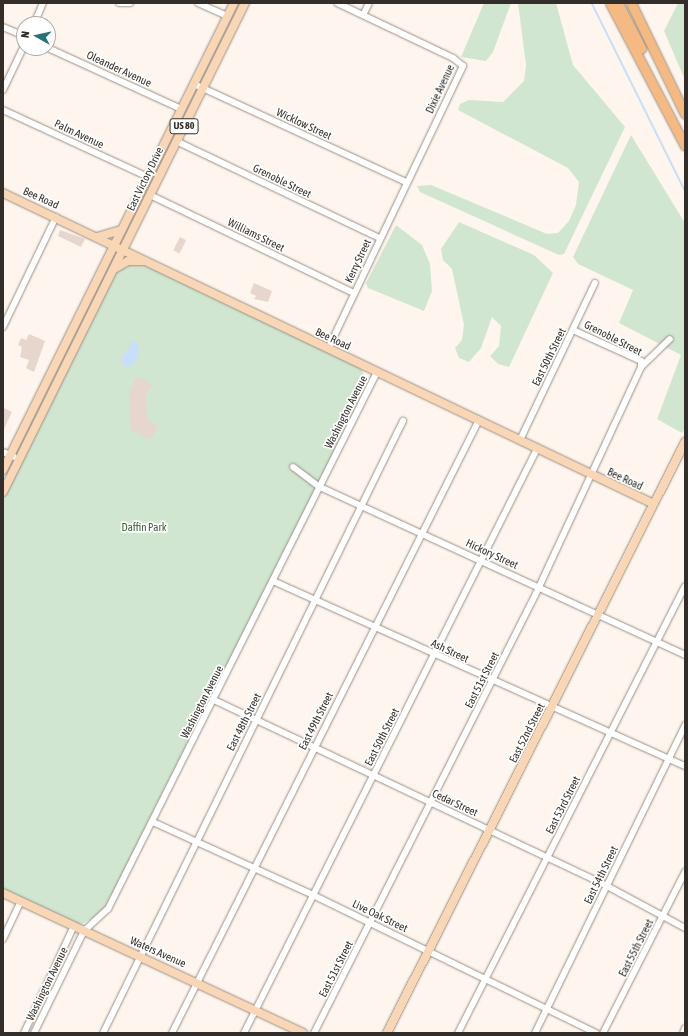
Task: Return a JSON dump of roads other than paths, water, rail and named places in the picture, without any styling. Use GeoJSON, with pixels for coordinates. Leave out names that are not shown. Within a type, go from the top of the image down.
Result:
{"type":"FeatureCollection","features":[{"type":"Feature","properties":{"kind":"highway"},"geometry":{"type":"LineString","coordinates":[[610,3],[685,146]]}},
{"type":"Feature","properties":{"kind":"highway"},"geometry":{"type":"LineString","coordinates":[[618,3],[685,139]]}},
{"type":"Feature","properties":{"kind":"highway"},"geometry":{"type":"LineString","coordinates":[[630,3],[685,114]]}},
{"type":"Feature","properties":{"kind":"highway"},"geometry":{"type":"LineString","coordinates":[[636,3],[657,57]]}},
{"type":"Feature","properties":{"kind":"main road","name":"East Victory Drive"},"geometry":{"type":"LineString","coordinates":[[3,470],[7,454],[57,361],[234,3]]}},
{"type":"Feature","properties":{"kind":"main road","name":"East Victory Drive"},"geometry":{"type":"LineString","coordinates":[[3,492],[245,3]]}},
{"type":"Feature","properties":{"kind":"main road","name":"Bee Road"},"geometry":{"type":"LineString","coordinates":[[3,193],[654,504]]}},
{"type":"Feature","properties":{"kind":"main road"},"geometry":{"type":"LineString","coordinates":[[97,237],[121,230]]}},
{"type":"Feature","properties":{"kind":"main road"},"geometry":{"type":"LineString","coordinates":[[113,269],[128,261],[147,261]]}},
{"type":"Feature","properties":{"kind":"main road","name":"East 52nd Street"},"geometry":{"type":"LineString","coordinates":[[387,1033],[685,442]]}},
{"type":"Feature","properties":{"kind":"main road","name":"Waters Avenue"},"geometry":{"type":"LineString","coordinates":[[3,893],[256,1009],[303,1033]]}},
{"type":"Feature","properties":{"kind":"street"},"geometry":{"type":"LineString","coordinates":[[37,16],[43,3]]}},
{"type":"Feature","properties":{"kind":"street"},"geometry":{"type":"LineString","coordinates":[[119,3],[129,3]]}},
{"type":"Feature","properties":{"kind":"street"},"geometry":{"type":"LineString","coordinates":[[198,3],[227,16]]}},
{"type":"Feature","properties":{"kind":"street","name":"Dixie Avenue"},"geometry":{"type":"LineString","coordinates":[[337,3],[453,58],[463,66],[406,182]]}},
{"type":"Feature","properties":{"kind":"street"},"geometry":{"type":"LineString","coordinates":[[363,15],[369,3]]}},
{"type":"Feature","properties":{"kind":"street"},"geometry":{"type":"LineString","coordinates":[[3,27],[16,33]]}},
{"type":"Feature","properties":{"kind":"street","name":"Oleander Avenue"},"geometry":{"type":"LineString","coordinates":[[56,52],[181,109]]}},
{"type":"Feature","properties":{"kind":"street"},"geometry":{"type":"LineString","coordinates":[[3,90],[19,56]]}},
{"type":"Feature","properties":{"kind":"street","name":"Wicklow Street"},"geometry":{"type":"LineString","coordinates":[[194,84],[406,182]]}},
{"type":"Feature","properties":{"kind":"street","name":"Palm Avenue"},"geometry":{"type":"LineString","coordinates":[[3,110],[148,177]]}},
{"type":"Feature","properties":{"kind":"street","name":"Grenoble Street"},"geometry":{"type":"LineString","coordinates":[[176,141],[379,238]]}},
{"type":"Feature","properties":{"kind":"street","name":"Kerry Street"},"geometry":{"type":"LineString","coordinates":[[328,349],[406,182]]}},
{"type":"Feature","properties":{"kind":"street","name":"Williams Street"},"geometry":{"type":"LineString","coordinates":[[150,195],[354,293]]}},
{"type":"Feature","properties":{"kind":"street"},"geometry":{"type":"LineString","coordinates":[[3,327],[56,217]]}},
{"type":"Feature","properties":{"kind":"street","name":"East 50th Street"},"geometry":{"type":"LineString","coordinates":[[520,440],[595,283]]}},
{"type":"Feature","properties":{"kind":"street","name":"Grenoble Street"},"geometry":{"type":"LineString","coordinates":[[573,330],[641,361],[641,367]]}},
{"type":"Feature","properties":{"kind":"street","name":"East 51st Street"},"geometry":{"type":"LineString","coordinates":[[314,1033],[371,923],[539,587],[593,476],[641,367],[670,339]]}},
{"type":"Feature","properties":{"kind":"street"},"geometry":{"type":"LineString","coordinates":[[57,361],[66,365]]}},
{"type":"Feature","properties":{"kind":"street","name":"Washington Avenue"},"geometry":{"type":"LineString","coordinates":[[34,1033],[84,931],[108,909],[153,822],[377,372]]}},
{"type":"Feature","properties":{"kind":"street","name":"East 49th Street"},"geometry":{"type":"LineString","coordinates":[[172,1033],[253,868],[478,420]]}},
{"type":"Feature","properties":{"kind":"street","name":"East 48th Street"},"geometry":{"type":"LineString","coordinates":[[103,1033],[195,840],[257,719],[403,421]]}},
{"type":"Feature","properties":{"kind":"street","name":"East 50th Street"},"geometry":{"type":"LineString","coordinates":[[244,1033],[537,449]]}},
{"type":"Feature","properties":{"kind":"street"},"geometry":{"type":"LineString","coordinates":[[7,454],[19,460]]}},
{"type":"Feature","properties":{"kind":"street","name":"Hickory Street"},"geometry":{"type":"LineString","coordinates":[[293,467],[320,487],[481,559],[685,655]]}},
{"type":"Feature","properties":{"kind":"street","name":"Ash Street"},"geometry":{"type":"LineString","coordinates":[[273,581],[316,598],[492,682],[553,706],[685,766]]}},
{"type":"Feature","properties":{"kind":"street","name":"East 53rd Street"},"geometry":{"type":"LineString","coordinates":[[458,1033],[685,586]]}},
{"type":"Feature","properties":{"kind":"street","name":"Cedar Street"},"geometry":{"type":"LineString","coordinates":[[214,700],[257,719],[607,886],[685,928]]}},
{"type":"Feature","properties":{"kind":"street","name":"East 54th Street"},"geometry":{"type":"LineString","coordinates":[[535,1033],[685,725]]}},
{"type":"Feature","properties":{"kind":"street","name":"Live Oak Street"},"geometry":{"type":"LineString","coordinates":[[153,822],[313,895],[596,1033]]}},
{"type":"Feature","properties":{"kind":"street","name":"East 55th Street"},"geometry":{"type":"LineString","coordinates":[[603,1033],[685,872]]}},
{"type":"Feature","properties":{"kind":"street"},"geometry":{"type":"LineString","coordinates":[[3,939],[21,901]]}},
{"type":"Feature","properties":{"kind":"street","name":"Washington Avenue"},"geometry":{"type":"LineString","coordinates":[[24,1033],[74,926]]}},
{"type":"Feature","properties":{"kind":"street"},"geometry":{"type":"LineString","coordinates":[[683,1033],[685,1028]]}},
{"type":"Feature","properties":{"kind":"water"},"geometry":{"type":"Polygon","coordinates":[[[133,341],[138,344],[139,353],[133,365],[125,367],[120,360],[133,341]]]}},
{"type":"Feature","properties":{"kind":"waterway"},"geometry":{"type":"LineString","coordinates":[[592,3],[685,190]]}},
{"type":"Feature","properties":{"kind":"park label","name":"Daffin Park"},"geometry":{"type":"Point","coordinates":[144,527]}}]}
